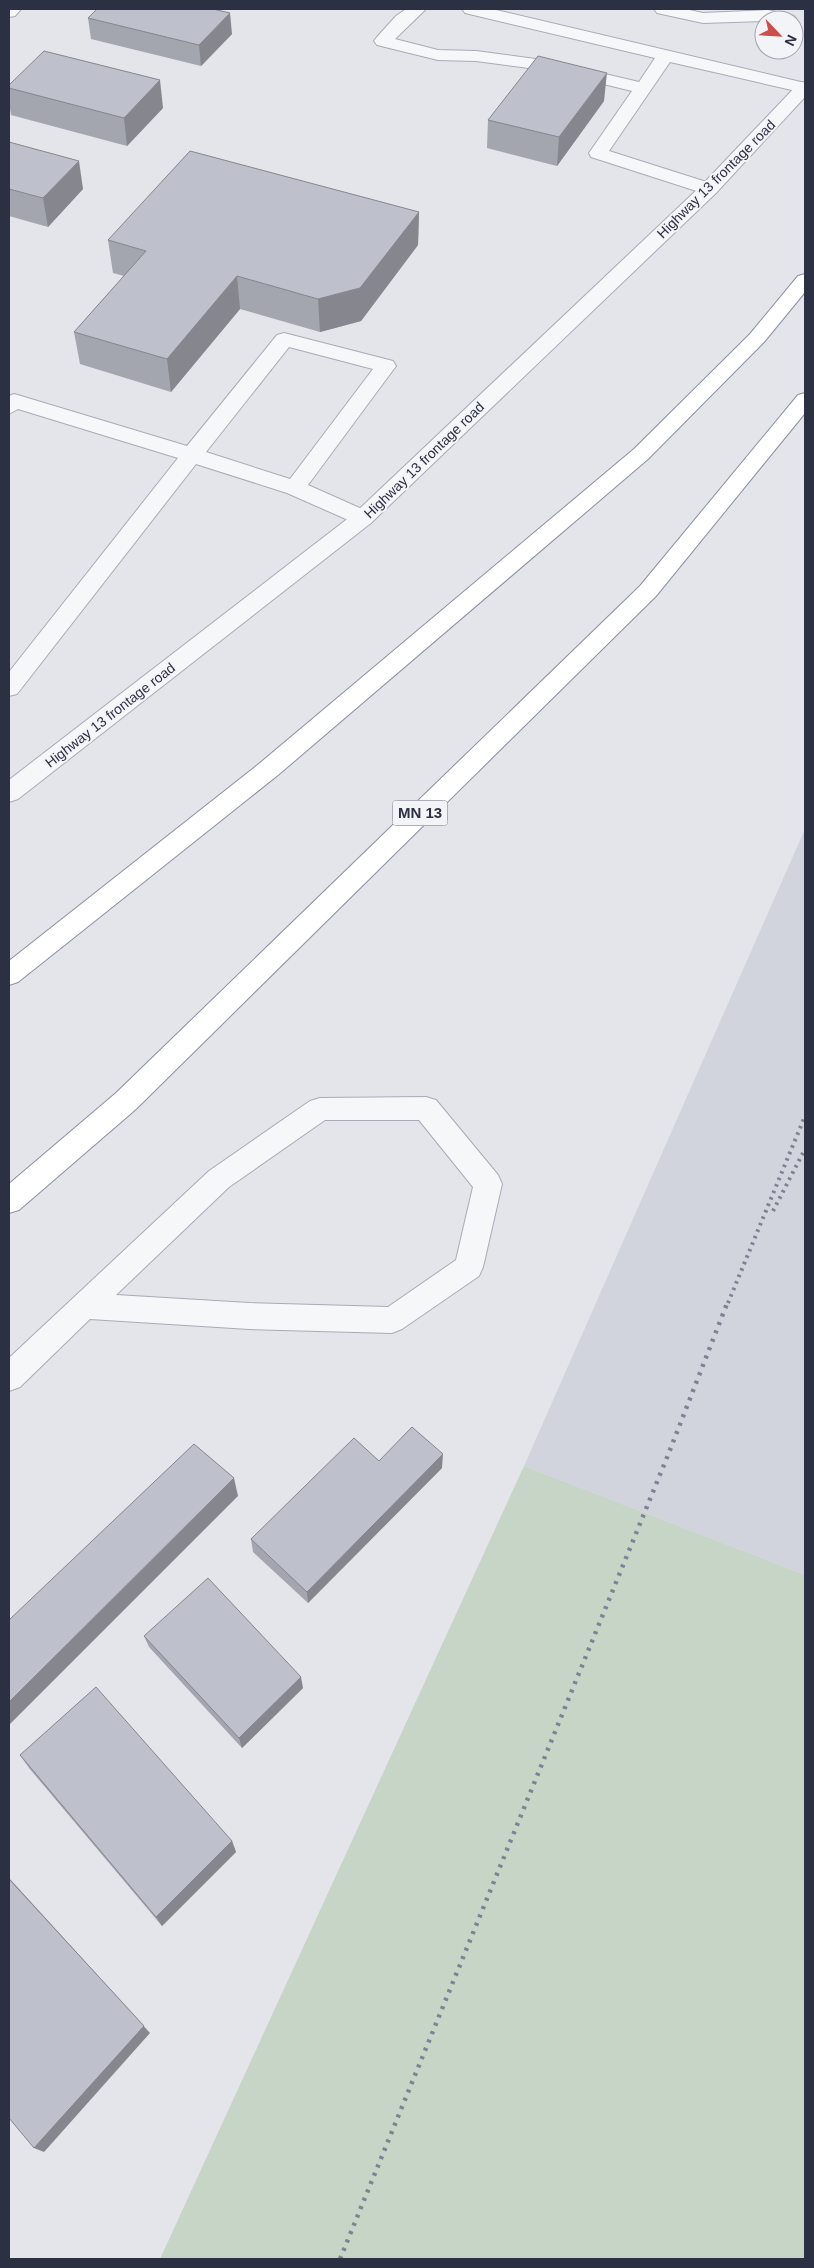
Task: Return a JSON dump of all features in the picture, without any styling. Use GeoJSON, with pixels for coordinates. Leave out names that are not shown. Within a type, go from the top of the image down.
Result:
{"type":"FeatureCollection","features":[{"type":"Feature","properties":{"kind":"highway"},"geometry":{"type":"LineString","coordinates":[[9,974],[269,769],[641,454],[757,338],[805,280]]}},
{"type":"Feature","properties":{"kind":"highway","name":"MN 13"},"geometry":{"type":"LineString","coordinates":[[9,1201],[126,1101],[648,591],[805,400]]}},
{"type":"Feature","properties":{"kind":"street"},"geometry":{"type":"LineString","coordinates":[[9,12],[12,9]]}},
{"type":"Feature","properties":{"kind":"street"},"geometry":{"type":"LineString","coordinates":[[417,9],[402,20],[383,41],[438,55],[476,56],[550,66],[641,88]]}},
{"type":"Feature","properties":{"kind":"street"},"geometry":{"type":"LineString","coordinates":[[471,9],[805,87]]}},
{"type":"Feature","properties":{"kind":"street"},"geometry":{"type":"LineString","coordinates":[[663,9],[703,18],[754,13]]}},
{"type":"Feature","properties":{"kind":"street"},"geometry":{"type":"LineString","coordinates":[[667,54],[641,88],[598,153],[709,189]]}},
{"type":"Feature","properties":{"kind":"street","name":"Highway 13 frontage road"},"geometry":{"type":"LineString","coordinates":[[10,789],[363,518],[709,189],[805,87]]}},
{"type":"Feature","properties":{"kind":"street"},"geometry":{"type":"LineString","coordinates":[[9,688],[284,339],[386,366],[296,488]]}},
{"type":"Feature","properties":{"kind":"street"},"geometry":{"type":"LineString","coordinates":[[9,407],[14,402],[192,455],[296,488],[363,518]]}},
{"type":"Feature","properties":{"kind":"street"},"geometry":{"type":"LineString","coordinates":[[9,1377],[84,1306],[219,1179],[320,1110],[426,1108],[488,1184],[469,1267],[392,1320],[249,1316],[84,1306]]}},
{"type":"Feature","properties":{"kind":"shaded area"},"geometry":{"type":"Polygon","coordinates":[[[805,829],[805,1575],[524,1466],[805,829]]]}},
{"type":"Feature","properties":{"kind":"green space"},"geometry":{"type":"Polygon","coordinates":[[[524,1466],[805,1575],[805,2259],[160,2259],[524,1466]]]}},
{"type":"Feature","properties":{"kind":"building"},"geometry":{"type":"Polygon","coordinates":[[[97,9],[213,9],[230,13],[199,45],[88,18],[97,9]]]}},
{"type":"Feature","properties":{"kind":"building"},"geometry":{"type":"Polygon","coordinates":[[[44,51],[160,80],[124,118],[9,88],[9,85],[44,51]]]}},
{"type":"Feature","properties":{"kind":"building"},"geometry":{"type":"Polygon","coordinates":[[[538,56],[607,73],[559,137],[488,120],[538,56]]]}},
{"type":"Feature","properties":{"kind":"building"},"geometry":{"type":"Polygon","coordinates":[[[9,142],[79,161],[43,198],[9,189],[9,142]]]}},
{"type":"Feature","properties":{"kind":"building"},"geometry":{"type":"Polygon","coordinates":[[[190,151],[419,212],[360,288],[318,299],[237,276],[167,359],[74,332],[146,251],[108,240],[190,151]]]}},
{"type":"Feature","properties":{"kind":"building"},"geometry":{"type":"Polygon","coordinates":[[[412,1427],[443,1454],[307,1592],[251,1539],[354,1438],[379,1461],[412,1427]]]}},
{"type":"Feature","properties":{"kind":"building"},"geometry":{"type":"Polygon","coordinates":[[[194,1444],[234,1478],[9,1702],[9,1620],[194,1444]]]}},
{"type":"Feature","properties":{"kind":"building"},"geometry":{"type":"Polygon","coordinates":[[[208,1578],[301,1677],[239,1738],[144,1636],[208,1578]]]}},
{"type":"Feature","properties":{"kind":"building"},"geometry":{"type":"Polygon","coordinates":[[[96,1687],[232,1841],[156,1917],[20,1755],[96,1687]]]}},
{"type":"Feature","properties":{"kind":"building"},"geometry":{"type":"Polygon","coordinates":[[[9,1879],[144,2026],[34,2148],[9,2118],[9,1879]]]}},
{"type":"Feature","properties":{"kind":"railway"},"geometry":{"type":"LineString","coordinates":[[728,1303],[805,1116]]}},
{"type":"Feature","properties":{"kind":"railway"},"geometry":{"type":"LineString","coordinates":[[773,1211],[805,1149]]}},
{"type":"Feature","properties":{"kind":"railway"},"geometry":{"type":"LineString","coordinates":[[340,2259],[668,1455],[728,1301]]}}]}
